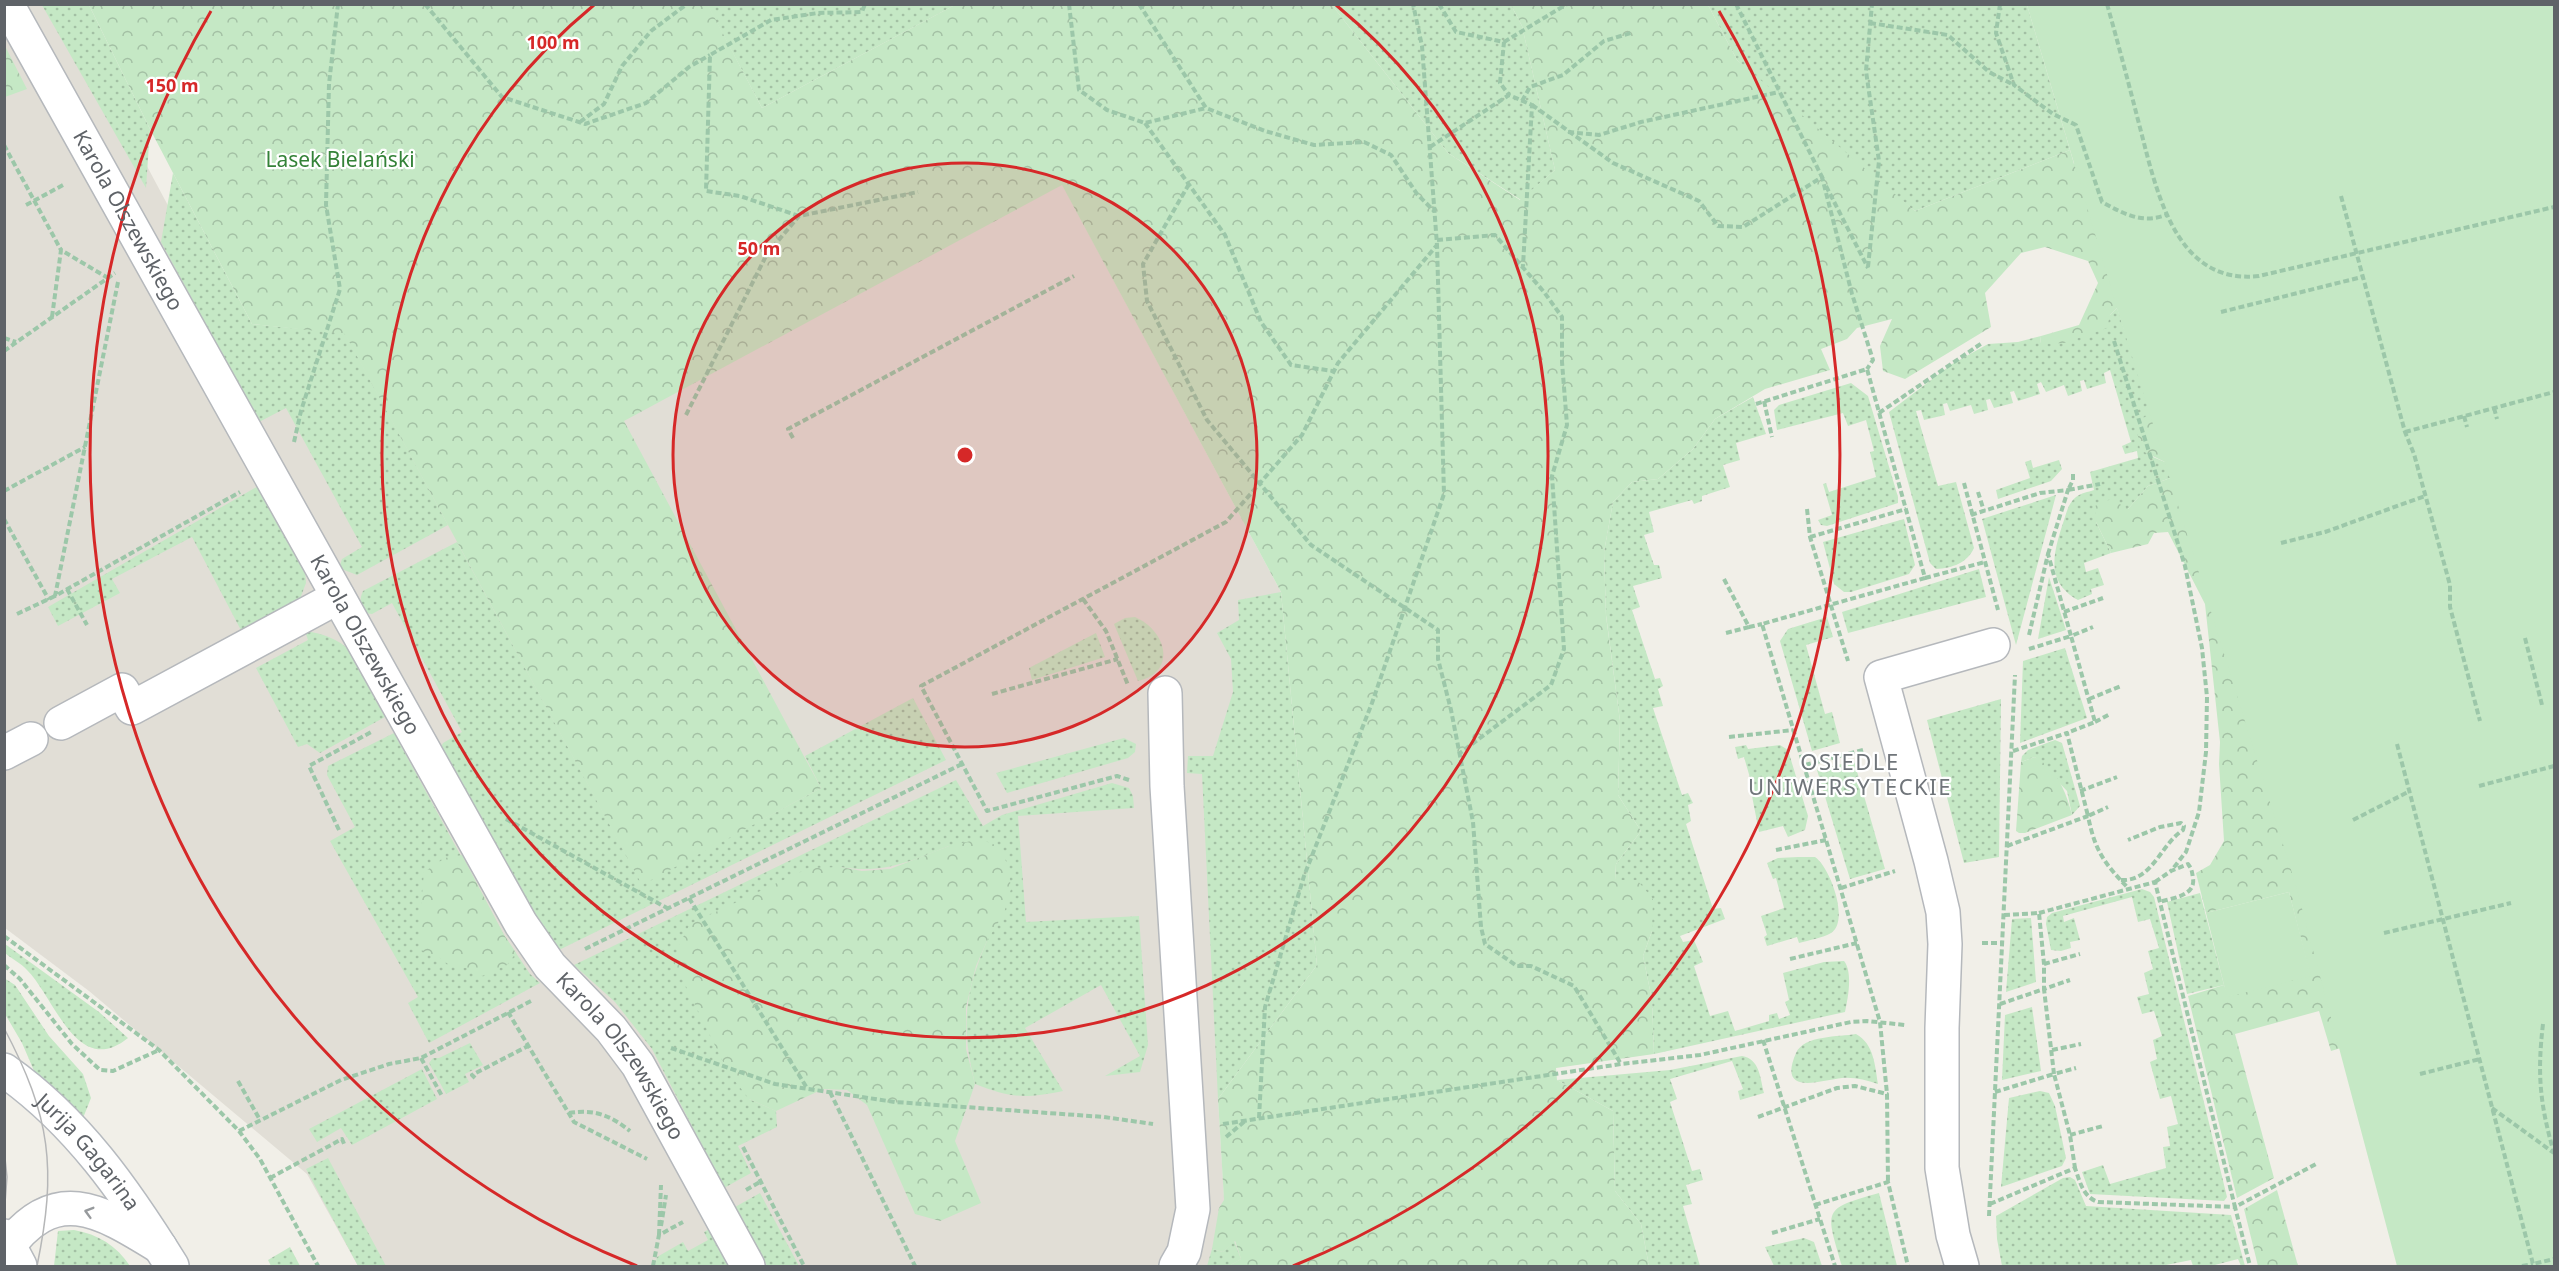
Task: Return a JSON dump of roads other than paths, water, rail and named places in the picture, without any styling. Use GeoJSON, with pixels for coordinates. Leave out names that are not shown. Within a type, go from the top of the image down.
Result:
{"type":"FeatureCollection","features":[{"type":"Feature","properties":{"kind":"street","name":"Karola Olszewskiego"},"geometry":{"type":"LineString","coordinates":[[7,4],[509,903],[558,975],[611,1029],[638,1065],[748,1266]]}},
{"type":"Feature","properties":{"kind":"street"},"geometry":{"type":"LineString","coordinates":[[61,723],[122,690],[132,708],[338,597]]}},
{"type":"Feature","properties":{"kind":"street"},"geometry":{"type":"LineString","coordinates":[[1962,1266],[1953,1235],[1942,1168],[1942,1028],[1945,944],[1942,912],[1931,861],[1881,676],[2003,642]]}},
{"type":"Feature","properties":{"kind":"street"},"geometry":{"type":"LineString","coordinates":[[1165,693],[1167,786],[1202,1127],[1193,1209],[1184,1251],[1176,1266]]}},
{"type":"Feature","properties":{"kind":"street","name":"Jurija Gagarina"},"geometry":{"type":"LineString","coordinates":[[4,1070],[44,1101],[94,1152],[119,1184],[167,1260]]}},
{"type":"Feature","properties":{"kind":"street"},"geometry":{"type":"LineString","coordinates":[[9,1250],[31,1222],[47,1212],[72,1207],[115,1220],[167,1260]]}},
{"type":"Feature","properties":{"kind":"tram line"},"geometry":{"type":"LineString","coordinates":[[4,1028],[32,1089],[46,1144],[47,1200],[37,1266]]}},
{"type":"Feature","properties":{"kind":"tram line"},"geometry":{"type":"LineString","coordinates":[[4,1149],[7,1177],[4,1216]]}},
{"type":"Feature","properties":{"kind":"district","name":"OSIEDLE UNIWERSYTECKIE"},"geometry":{"type":"Point","coordinates":[1850,774]}},
{"type":"Feature","properties":{"kind":"park label","name":"Lasek Bielański"},"geometry":{"type":"Point","coordinates":[340,160]}}]}
